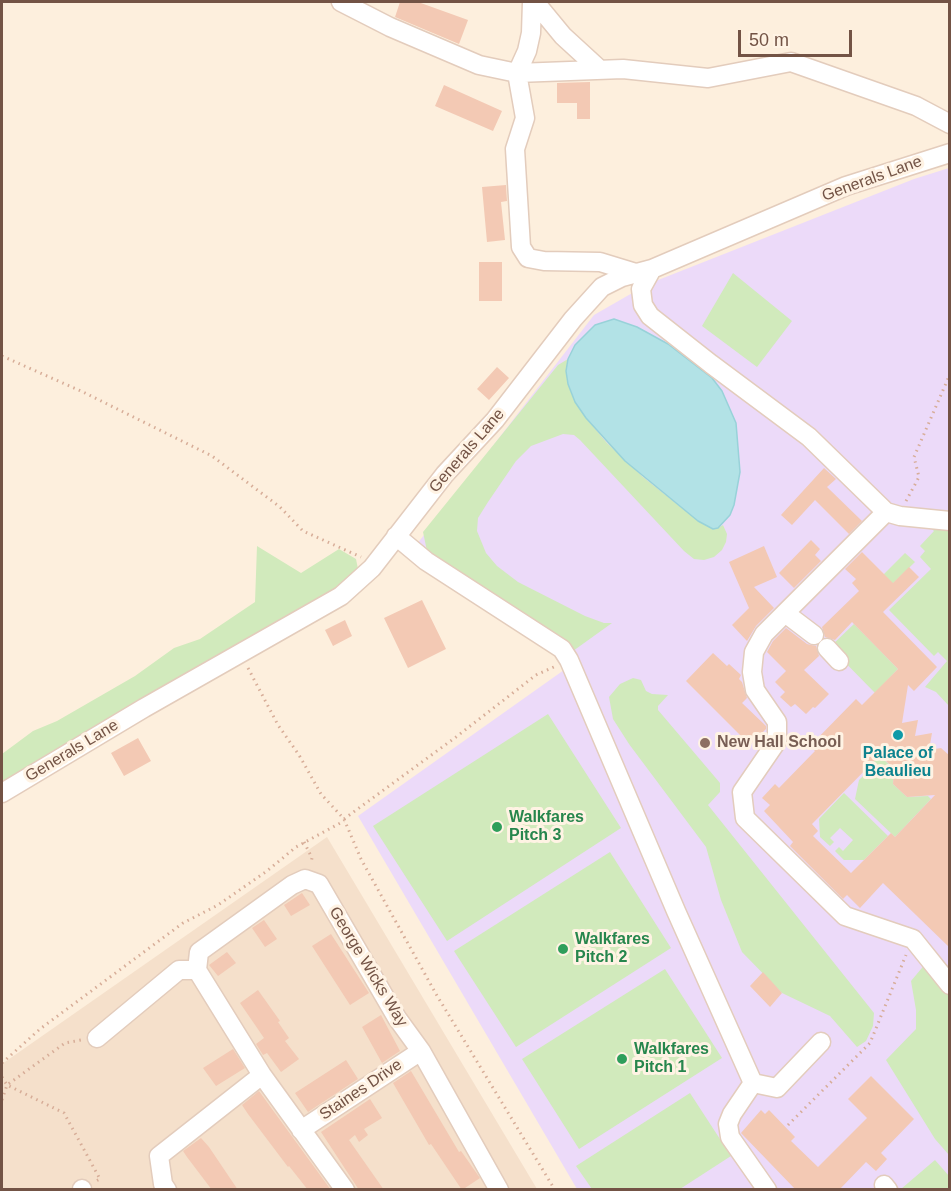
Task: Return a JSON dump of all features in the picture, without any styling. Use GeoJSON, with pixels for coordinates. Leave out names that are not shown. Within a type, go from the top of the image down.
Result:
{"type":"FeatureCollection","features":[{"type":"Feature","properties":{"kind":"street"},"geometry":{"type":"LineString","coordinates":[[341,2],[390,27],[479,64],[517,73],[623,69],[708,78],[791,63],[916,106],[950,124]]}},
{"type":"Feature","properties":{"kind":"street"},"geometry":{"type":"LineString","coordinates":[[534,2],[563,36],[599,69]]}},
{"type":"Feature","properties":{"kind":"street"},"geometry":{"type":"LineString","coordinates":[[534,2],[527,51],[517,73],[525,118],[515,149],[521,247],[528,258],[544,261],[600,262],[645,271],[641,289],[643,305],[650,316],[808,436],[900,516],[950,521]]}},
{"type":"Feature","properties":{"kind":"street"},"geometry":{"type":"LineString","coordinates":[[531,33],[563,36]]}},
{"type":"Feature","properties":{"kind":"street","name":"Generals Lane"},"geometry":{"type":"LineString","coordinates":[[2,793],[341,596],[374,565],[446,474],[495,420],[573,319],[602,286],[622,277],[645,271],[846,186],[950,153]]}},
{"type":"Feature","properties":{"kind":"street"},"geometry":{"type":"LineString","coordinates":[[894,510],[764,634],[754,652],[752,672],[755,690],[777,722],[777,741],[742,792],[746,818],[845,916],[913,939],[950,985]]}},
{"type":"Feature","properties":{"kind":"street"},"geometry":{"type":"LineString","coordinates":[[396,536],[426,561],[562,648],[753,1083]]}},
{"type":"Feature","properties":{"kind":"street"},"geometry":{"type":"LineString","coordinates":[[785,613],[826,648]]}},
{"type":"Feature","properties":{"kind":"street"},"geometry":{"type":"LineString","coordinates":[[167,1190],[163,1184],[159,1156],[262,1075],[197,970],[199,951],[292,885],[306,879]]}},
{"type":"Feature","properties":{"kind":"street","name":"George Wicks Way"},"geometry":{"type":"LineString","coordinates":[[306,879],[319,884],[397,1018],[421,1051],[499,1190]]}},
{"type":"Feature","properties":{"kind":"street"},"geometry":{"type":"LineString","coordinates":[[97,1038],[179,970],[197,970]]}},
{"type":"Feature","properties":{"kind":"street"},"geometry":{"type":"LineString","coordinates":[[753,1083],[777,1088],[821,1042]]}},
{"type":"Feature","properties":{"kind":"street","name":"Staines Drive"},"geometry":{"type":"LineString","coordinates":[[301,1130],[421,1051]]}},
{"type":"Feature","properties":{"kind":"street","name":"Staines Drive"},"geometry":{"type":"LineString","coordinates":[[262,1075],[345,1190]]}},
{"type":"Feature","properties":{"kind":"street"},"geometry":{"type":"LineString","coordinates":[[753,1083],[728,1124],[730,1137],[767,1190]]}},
{"type":"Feature","properties":{"kind":"path"},"geometry":{"type":"LineString","coordinates":[[2,356],[83,392],[212,456],[280,507],[303,531],[374,565]]}},
{"type":"Feature","properties":{"kind":"path"},"geometry":{"type":"LineString","coordinates":[[894,510],[919,477],[914,457],[950,374]]}},
{"type":"Feature","properties":{"kind":"path"},"geometry":{"type":"LineString","coordinates":[[240,653],[278,725],[299,755],[321,794],[344,820],[361,859],[436,994],[555,1190]]}},
{"type":"Feature","properties":{"kind":"path"},"geometry":{"type":"LineString","coordinates":[[2,1064],[40,1029],[183,923],[218,905],[304,842],[344,820],[536,675],[569,660]]}},
{"type":"Feature","properties":{"kind":"path"},"geometry":{"type":"LineString","coordinates":[[304,842],[312,858],[306,879]]}},
{"type":"Feature","properties":{"kind":"path"},"geometry":{"type":"LineString","coordinates":[[789,1125],[870,1043],[913,939]]}},
{"type":"Feature","properties":{"kind":"path"},"geometry":{"type":"LineString","coordinates":[[2,1100],[7,1085],[66,1043],[97,1038]]}},
{"type":"Feature","properties":{"kind":"path"},"geometry":{"type":"LineString","coordinates":[[2,1077],[7,1085],[64,1113],[100,1179],[82,1189]]}},
{"type":"Feature","properties":{"kind":"shaded area","name":"New Hall School"},"geometry":{"type":"Polygon","coordinates":[[[949,168],[949,1189],[577,1189],[358,816],[564,670],[557,639],[417,544],[594,315],[648,284],[914,179],[949,168]]]}},
{"type":"Feature","properties":{"kind":"shaded area"},"geometry":{"type":"Polygon","coordinates":[[[327,837],[537,1189],[2,1190],[2,1064],[327,837]]]}},
{"type":"Feature","properties":{"kind":"green space"},"geometry":{"type":"Polygon","coordinates":[[[733,273],[792,321],[757,367],[702,326],[733,273]]]}},
{"type":"Feature","properties":{"kind":"green space"},"geometry":{"type":"Polygon","coordinates":[[[568,359],[566,371],[586,418],[607,443],[643,477],[698,521],[718,528],[723,525],[727,534],[722,550],[714,557],[704,560],[694,559],[574,435],[563,434],[531,446],[516,461],[488,502],[478,518],[477,531],[486,553],[497,566],[518,582],[585,616],[604,623],[612,623],[573,651],[427,551],[423,532],[558,365],[568,359]]]}},
{"type":"Feature","properties":{"kind":"green space"},"geometry":{"type":"Polygon","coordinates":[[[949,526],[949,706],[936,692],[925,687],[947,661],[938,652],[934,656],[889,610],[931,569],[920,557],[925,551],[920,546],[934,531],[931,528],[949,526]]]}},
{"type":"Feature","properties":{"kind":"green space"},"geometry":{"type":"Polygon","coordinates":[[[257,546],[301,573],[339,549],[356,559],[358,569],[343,588],[2,792],[2,754],[33,731],[57,721],[135,676],[174,648],[200,639],[255,602],[257,546]]]}},
{"type":"Feature","properties":{"kind":"green space"},"geometry":{"type":"Polygon","coordinates":[[[905,553],[915,562],[880,596],[877,581],[905,553]]]}},
{"type":"Feature","properties":{"kind":"green space"},"geometry":{"type":"Polygon","coordinates":[[[854,624],[898,669],[875,693],[830,647],[854,624]]]}},
{"type":"Feature","properties":{"kind":"green space"},"geometry":{"type":"Polygon","coordinates":[[[633,678],[641,680],[646,691],[652,694],[668,695],[658,706],[658,710],[720,783],[720,792],[708,805],[874,1013],[873,1026],[866,1041],[857,1047],[830,1016],[782,993],[742,952],[721,900],[706,847],[613,719],[609,697],[620,684],[633,678]]]}},
{"type":"Feature","properties":{"kind":"green space","name":"Walkfares Pitch 3"},"geometry":{"type":"Polygon","coordinates":[[[548,714],[621,828],[447,941],[373,826],[548,714]]]}},
{"type":"Feature","properties":{"kind":"green space"},"geometry":{"type":"Polygon","coordinates":[[[883,759],[894,766],[893,784],[907,797],[928,796],[931,799],[895,837],[855,799],[859,780],[865,774],[863,772],[874,760],[883,759]]]}},
{"type":"Feature","properties":{"kind":"green space"},"geometry":{"type":"Polygon","coordinates":[[[844,793],[888,836],[864,860],[844,860],[835,851],[839,847],[843,851],[853,840],[840,828],[830,838],[834,842],[830,846],[820,837],[819,819],[844,793]]]}},
{"type":"Feature","properties":{"kind":"green space","name":"Walkfares Pitch 2"},"geometry":{"type":"Polygon","coordinates":[[[610,852],[671,948],[516,1047],[454,951],[610,852]]]}},
{"type":"Feature","properties":{"kind":"green space"},"geometry":{"type":"Polygon","coordinates":[[[926,963],[949,992],[949,1155],[935,1139],[886,1060],[916,1029],[916,1010],[911,981],[926,963]]]}},
{"type":"Feature","properties":{"kind":"green space","name":"Walkfares Pitch 1"},"geometry":{"type":"Polygon","coordinates":[[[665,969],[722,1058],[579,1149],[522,1059],[665,969]]]}},
{"type":"Feature","properties":{"kind":"green space"},"geometry":{"type":"Polygon","coordinates":[[[690,1093],[731,1156],[680,1189],[592,1189],[576,1166],[690,1093]]]}},
{"type":"Feature","properties":{"kind":"green space"},"geometry":{"type":"Polygon","coordinates":[[[935,1160],[949,1176],[949,1189],[901,1189],[935,1160]]]}},
{"type":"Feature","properties":{"kind":"water"},"geometry":{"type":"Polygon","coordinates":[[[614,319],[637,327],[668,344],[712,378],[722,391],[736,423],[740,472],[734,505],[730,515],[718,528],[713,529],[698,521],[625,461],[586,418],[575,402],[568,384],[566,371],[568,359],[575,345],[595,325],[614,319]]]}},
{"type":"Feature","properties":{"kind":"building"},"geometry":{"type":"Polygon","coordinates":[[[400,2],[418,2],[468,20],[459,44],[395,17],[400,2]]]}},
{"type":"Feature","properties":{"kind":"building"},"geometry":{"type":"Polygon","coordinates":[[[590,82],[590,119],[577,119],[577,103],[557,103],[557,83],[590,82]]]}},
{"type":"Feature","properties":{"kind":"building"},"geometry":{"type":"Polygon","coordinates":[[[444,85],[502,111],[493,131],[435,106],[444,85]]]}},
{"type":"Feature","properties":{"kind":"building"},"geometry":{"type":"Polygon","coordinates":[[[506,185],[507,201],[501,202],[505,240],[487,242],[482,187],[506,185]]]}},
{"type":"Feature","properties":{"kind":"building"},"geometry":{"type":"Polygon","coordinates":[[[479,262],[502,262],[502,301],[479,301],[479,262]]]}},
{"type":"Feature","properties":{"kind":"building"},"geometry":{"type":"Polygon","coordinates":[[[497,367],[509,378],[489,400],[477,389],[497,367]]]}},
{"type":"Feature","properties":{"kind":"building"},"geometry":{"type":"Polygon","coordinates":[[[824,468],[836,479],[827,487],[862,521],[849,534],[815,500],[792,525],[781,515],[824,468]]]}},
{"type":"Feature","properties":{"kind":"building"},"geometry":{"type":"Polygon","coordinates":[[[811,540],[820,549],[815,555],[821,561],[794,588],[779,573],[811,540]]]}},
{"type":"Feature","properties":{"kind":"building"},"geometry":{"type":"Polygon","coordinates":[[[764,546],[777,577],[754,587],[774,608],[756,626],[747,641],[732,625],[749,608],[729,562],[764,546]]]}},
{"type":"Feature","properties":{"kind":"building"},"geometry":{"type":"Polygon","coordinates":[[[862,552],[893,583],[909,567],[919,577],[883,612],[937,667],[914,691],[908,685],[902,723],[918,720],[915,736],[932,733],[929,750],[941,748],[950,756],[950,948],[883,883],[860,908],[847,895],[843,899],[790,846],[793,842],[764,811],[770,805],[762,798],[775,784],[779,788],[815,751],[810,746],[856,699],[862,705],[898,669],[852,622],[835,640],[825,637],[822,627],[859,591],[852,583],[856,579],[845,569],[862,552]],[[880,755],[812,824],[818,831],[813,836],[851,873],[891,833],[895,837],[935,795],[907,797],[893,784],[894,769],[880,755]]]}},
{"type":"Feature","properties":{"kind":"building"},"geometry":{"type":"Polygon","coordinates":[[[422,600],[446,649],[408,668],[384,618],[422,600]]]}},
{"type":"Feature","properties":{"kind":"building"},"geometry":{"type":"Polygon","coordinates":[[[345,620],[352,636],[333,646],[325,630],[345,620]]]}},
{"type":"Feature","properties":{"kind":"building"},"geometry":{"type":"Polygon","coordinates":[[[786,628],[807,644],[816,646],[819,656],[804,670],[829,694],[806,714],[795,704],[791,707],[780,697],[785,692],[775,682],[786,671],[767,652],[773,641],[786,628]]]}},
{"type":"Feature","properties":{"kind":"building"},"geometry":{"type":"Polygon","coordinates":[[[713,653],[741,675],[739,679],[747,698],[742,703],[766,726],[766,729],[750,745],[686,681],[713,653]]]}},
{"type":"Feature","properties":{"kind":"building"},"geometry":{"type":"Polygon","coordinates":[[[138,738],[151,761],[124,776],[111,753],[138,738]]]}},
{"type":"Feature","properties":{"kind":"building"},"geometry":{"type":"Polygon","coordinates":[[[302,893],[310,905],[291,916],[284,905],[302,893]]]}},
{"type":"Feature","properties":{"kind":"building"},"geometry":{"type":"Polygon","coordinates":[[[264,920],[277,939],[265,947],[252,928],[264,920]]]}},
{"type":"Feature","properties":{"kind":"building"},"geometry":{"type":"Polygon","coordinates":[[[331,934],[369,993],[350,1005],[312,946],[331,934]]]}},
{"type":"Feature","properties":{"kind":"building"},"geometry":{"type":"Polygon","coordinates":[[[227,952],[236,963],[218,976],[209,965],[227,952]]]}},
{"type":"Feature","properties":{"kind":"building"},"geometry":{"type":"Polygon","coordinates":[[[763,972],[782,993],[770,1007],[750,986],[763,972]]]}},
{"type":"Feature","properties":{"kind":"building"},"geometry":{"type":"Polygon","coordinates":[[[258,990],[280,1021],[278,1022],[289,1038],[285,1041],[299,1059],[281,1072],[267,1053],[263,1055],[256,1044],[264,1038],[240,1003],[258,990]]]}},
{"type":"Feature","properties":{"kind":"building"},"geometry":{"type":"Polygon","coordinates":[[[381,1015],[400,1051],[382,1063],[362,1027],[381,1015]]]}},
{"type":"Feature","properties":{"kind":"building"},"geometry":{"type":"Polygon","coordinates":[[[233,1049],[245,1068],[216,1086],[203,1068],[233,1049]]]}},
{"type":"Feature","properties":{"kind":"building"},"geometry":{"type":"Polygon","coordinates":[[[346,1060],[358,1079],[308,1112],[295,1093],[346,1060]]]}},
{"type":"Feature","properties":{"kind":"building"},"geometry":{"type":"Polygon","coordinates":[[[411,1071],[459,1152],[461,1151],[480,1178],[462,1190],[431,1144],[429,1145],[393,1083],[411,1071]]]}},
{"type":"Feature","properties":{"kind":"building"},"geometry":{"type":"Polygon","coordinates":[[[871,1076],[914,1119],[881,1153],[887,1159],[876,1171],[866,1162],[839,1190],[796,1190],[741,1133],[761,1110],[765,1114],[769,1110],[795,1137],[791,1141],[818,1167],[867,1118],[848,1099],[871,1076]]]}},
{"type":"Feature","properties":{"kind":"building"},"geometry":{"type":"Polygon","coordinates":[[[259,1091],[331,1190],[308,1190],[248,1114],[242,1105],[259,1091]]]}},
{"type":"Feature","properties":{"kind":"building"},"geometry":{"type":"Polygon","coordinates":[[[370,1099],[382,1118],[364,1129],[368,1135],[359,1142],[355,1135],[349,1140],[384,1190],[359,1190],[321,1132],[370,1099]]]}},
{"type":"Feature","properties":{"kind":"building"},"geometry":{"type":"Polygon","coordinates":[[[201,1138],[238,1190],[212,1190],[187,1157],[183,1151],[201,1138]]]}},
{"type":"Feature","properties":{"kind":"place","name":"Palace of Beaulieu"},"geometry":{"type":"Point","coordinates":[898,735]}},
{"type":"Feature","properties":{"kind":"place","name":"New Hall School"},"geometry":{"type":"Point","coordinates":[705,743]}},
{"type":"Feature","properties":{"kind":"place","name":"Walkfares Pitch 3"},"geometry":{"type":"Point","coordinates":[497,827]}},
{"type":"Feature","properties":{"kind":"place","name":"Walkfares Pitch 2"},"geometry":{"type":"Point","coordinates":[563,949]}},
{"type":"Feature","properties":{"kind":"place","name":"Walkfares Pitch 1"},"geometry":{"type":"Point","coordinates":[622,1059]}}]}
